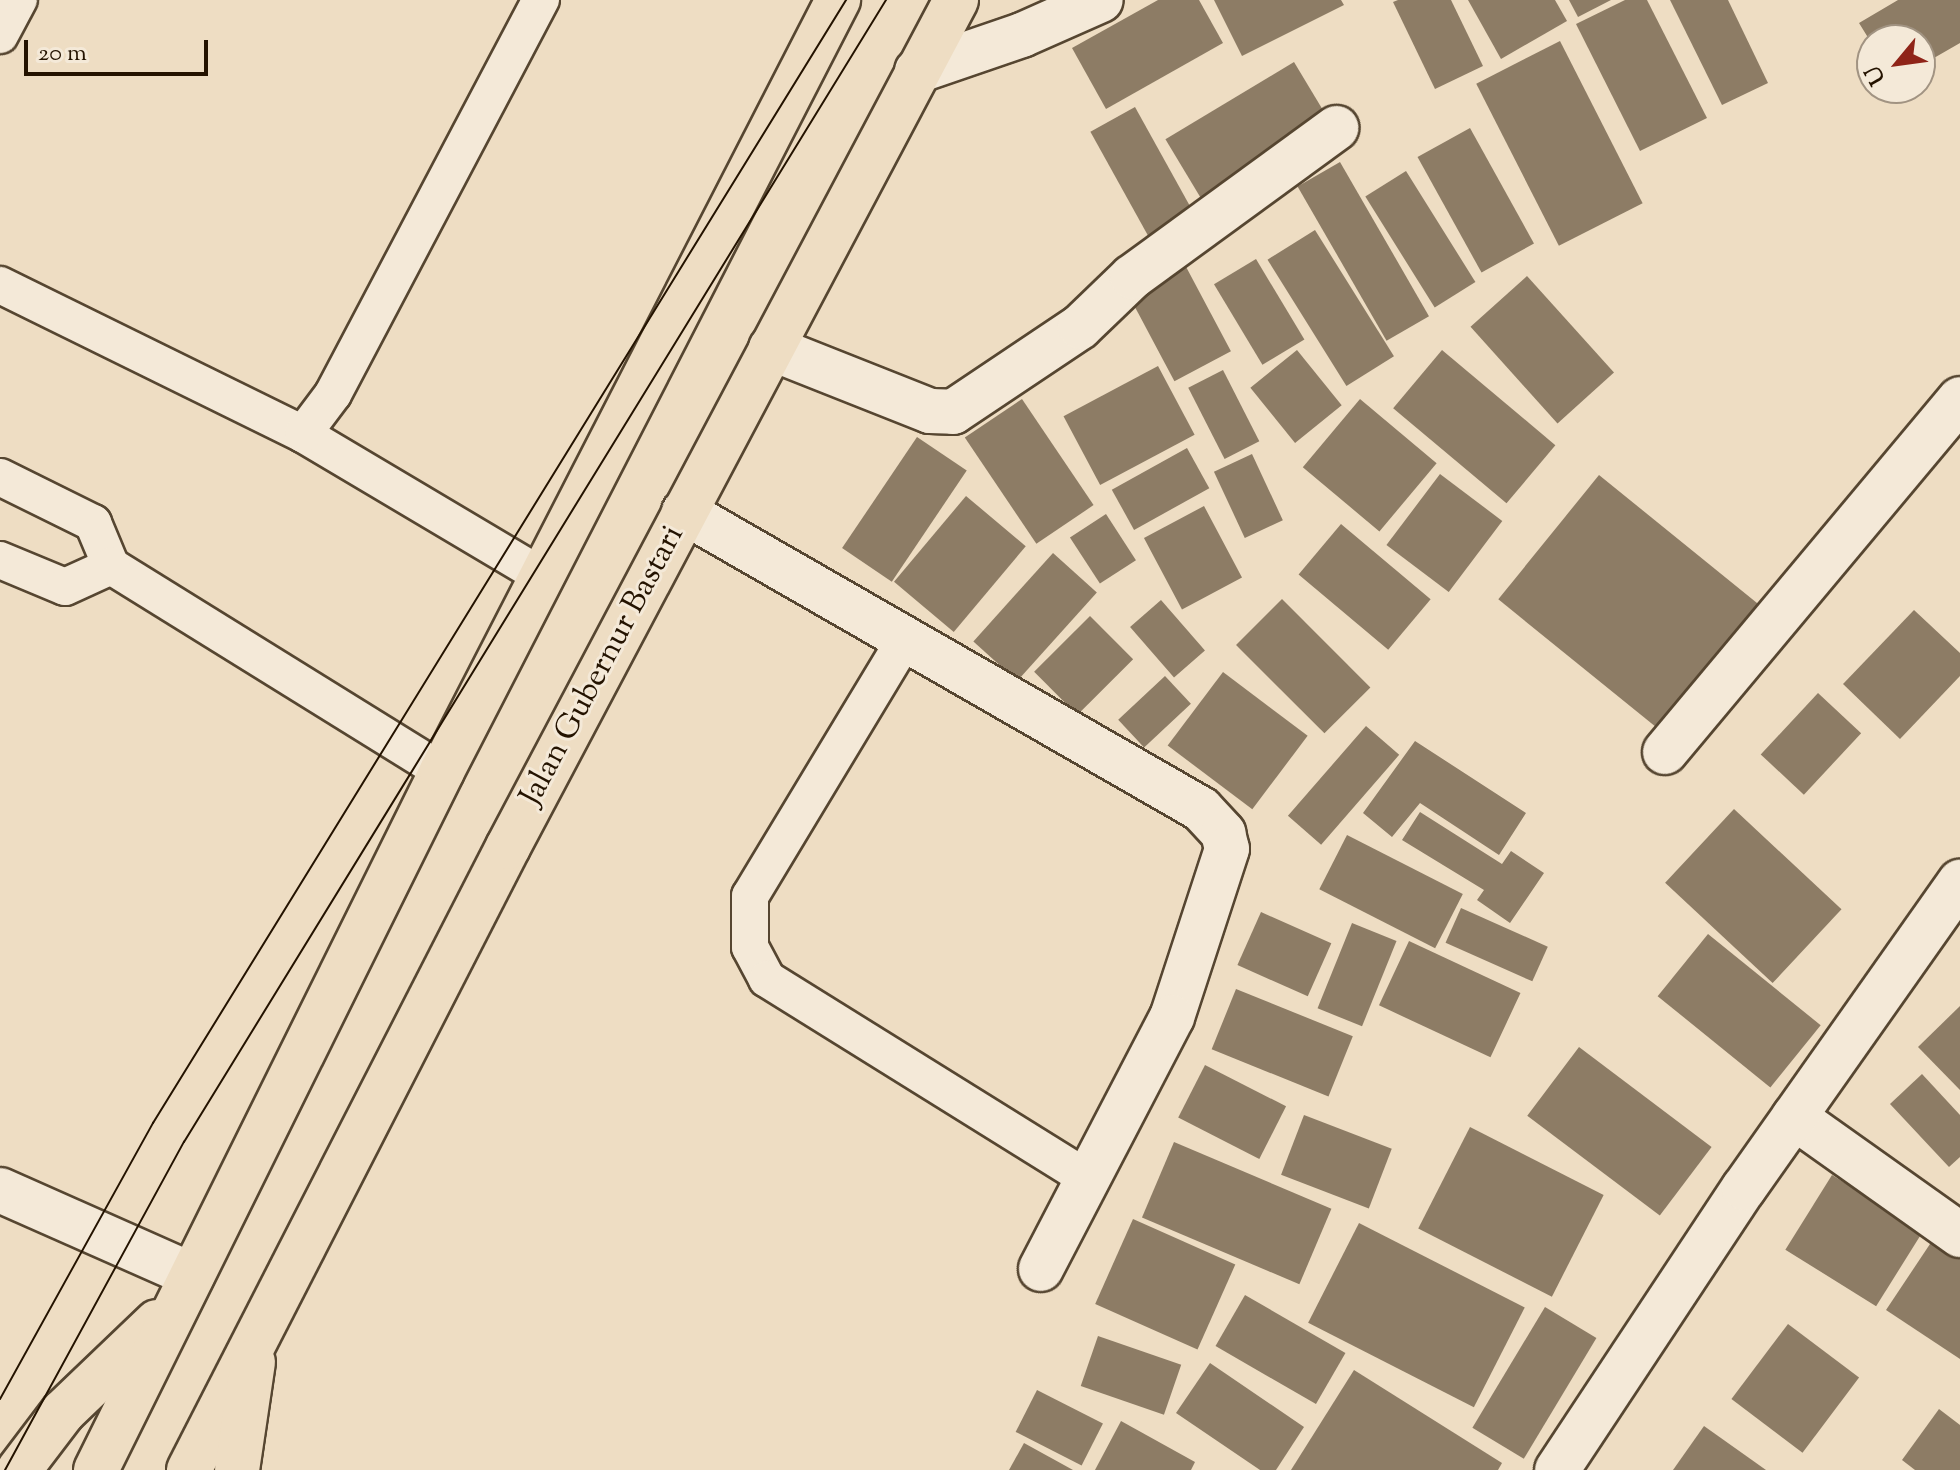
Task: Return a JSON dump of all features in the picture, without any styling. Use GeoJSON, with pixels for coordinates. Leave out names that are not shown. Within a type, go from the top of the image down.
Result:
{"type":"FeatureCollection","features":[{"type":"Feature","properties":{"kind":"highway"},"geometry":{"type":"LineString","coordinates":[[96,1470],[442,771],[838,0]]}},
{"type":"Feature","properties":{"kind":"highway","name":"Jalan Gubernur Bastari"},"geometry":{"type":"LineString","coordinates":[[189,1470],[255,1335],[684,512],[956,0]]}},
{"type":"Feature","properties":{"kind":"highway"},"geometry":{"type":"LineString","coordinates":[[19,1470],[63,1412],[185,1288]]}},
{"type":"Feature","properties":{"kind":"highway","name":"Jalan Gubernur Bastari"},"geometry":{"type":"LineString","coordinates":[[237,1470],[255,1335]]}},
{"type":"Feature","properties":{"kind":"street"},"geometry":{"type":"LineString","coordinates":[[917,71],[1022,35],[1101,0]]}},
{"type":"Feature","properties":{"kind":"street"},"geometry":{"type":"LineString","coordinates":[[771,348],[930,411],[953,412],[1080,327],[1132,277],[1336,128]]}},
{"type":"Feature","properties":{"kind":"street"},"geometry":{"type":"LineString","coordinates":[[1665,752],[1960,399]]}},
{"type":"Feature","properties":{"kind":"street"},"geometry":{"type":"LineString","coordinates":[[684,512],[1201,809],[1223,833],[1227,849],[1172,1017],[1090,1180],[1041,1269]]}},
{"type":"Feature","properties":{"kind":"street"},"geometry":{"type":"LineString","coordinates":[[1557,1470],[1794,1117],[1960,882]]}},
{"type":"Feature","properties":{"kind":"street"},"geometry":{"type":"LineString","coordinates":[[1794,1117],[1960,1235]]}},
{"type":"Feature","properties":{"kind":"street"},"geometry":{"type":"LineString","coordinates":[[0,1190],[185,1288]]}},
{"type":"Feature","properties":{"kind":"lane"},"geometry":{"type":"LineString","coordinates":[[0,35],[19,0]]}},
{"type":"Feature","properties":{"kind":"lane"},"geometry":{"type":"LineString","coordinates":[[303,434],[333,394],[541,0]]}},
{"type":"Feature","properties":{"kind":"lane"},"geometry":{"type":"LineString","coordinates":[[0,285],[303,434],[544,577]]}},
{"type":"Feature","properties":{"kind":"lane"},"geometry":{"type":"LineString","coordinates":[[0,477],[93,523],[111,566],[442,771]]}},
{"type":"Feature","properties":{"kind":"lane"},"geometry":{"type":"LineString","coordinates":[[0,560],[65,587],[111,566]]}},
{"type":"Feature","properties":{"kind":"lane"},"geometry":{"type":"LineString","coordinates":[[904,641],[750,896],[750,947],[767,979],[1090,1180]]}},
{"type":"Feature","properties":{"kind":"building"},"geometry":{"type":"Polygon","coordinates":[[[1158,0],[1199,0],[1223,43],[1106,109],[1072,48],[1158,0]]]}},
{"type":"Feature","properties":{"kind":"building"},"geometry":{"type":"Polygon","coordinates":[[[1214,0],[1341,0],[1344,5],[1242,56],[1214,0]]]}},
{"type":"Feature","properties":{"kind":"building"},"geometry":{"type":"Polygon","coordinates":[[[1451,0],[1483,66],[1435,89],[1393,2],[1451,0]]]}},
{"type":"Feature","properties":{"kind":"building"},"geometry":{"type":"Polygon","coordinates":[[[1468,0],[1555,0],[1567,21],[1501,59],[1468,0]]]}},
{"type":"Feature","properties":{"kind":"building"},"geometry":{"type":"Polygon","coordinates":[[[1569,0],[1611,0],[1578,17],[1569,0]]]}},
{"type":"Feature","properties":{"kind":"building"},"geometry":{"type":"Polygon","coordinates":[[[1625,0],[1647,0],[1707,118],[1640,151],[1576,24],[1625,0]]]}},
{"type":"Feature","properties":{"kind":"building"},"geometry":{"type":"Polygon","coordinates":[[[1670,0],[1728,0],[1768,83],[1722,105],[1670,0]]]}},
{"type":"Feature","properties":{"kind":"building"},"geometry":{"type":"Polygon","coordinates":[[[1898,0],[1960,0],[1960,43],[1936,57],[1936,24],[1859,23],[1898,0]]]}},
{"type":"Feature","properties":{"kind":"building"},"geometry":{"type":"Polygon","coordinates":[[[1560,41],[1643,203],[1559,246],[1476,84],[1560,41]]]}},
{"type":"Feature","properties":{"kind":"building"},"geometry":{"type":"Polygon","coordinates":[[[1294,62],[1331,123],[1202,200],[1165,139],[1294,62]]]}},
{"type":"Feature","properties":{"kind":"building"},"geometry":{"type":"Polygon","coordinates":[[[1135,107],[1198,220],[1153,245],[1090,132],[1135,107]]]}},
{"type":"Feature","properties":{"kind":"building"},"geometry":{"type":"Polygon","coordinates":[[[1470,128],[1534,243],[1482,273],[1418,157],[1470,128]]]}},
{"type":"Feature","properties":{"kind":"building"},"geometry":{"type":"Polygon","coordinates":[[[1340,162],[1429,316],[1387,341],[1298,186],[1340,162]]]}},
{"type":"Feature","properties":{"kind":"building"},"geometry":{"type":"Polygon","coordinates":[[[1406,171],[1475,282],[1435,308],[1365,196],[1406,171]]]}},
{"type":"Feature","properties":{"kind":"building"},"geometry":{"type":"Polygon","coordinates":[[[1315,230],[1394,356],[1346,386],[1268,260],[1315,230]]]}},
{"type":"Feature","properties":{"kind":"building"},"geometry":{"type":"Polygon","coordinates":[[[1256,259],[1304,340],[1262,365],[1214,284],[1256,259]]]}},
{"type":"Feature","properties":{"kind":"building"},"geometry":{"type":"Polygon","coordinates":[[[1184,263],[1231,351],[1174,381],[1127,293],[1184,263]]]}},
{"type":"Feature","properties":{"kind":"building"},"geometry":{"type":"Polygon","coordinates":[[[1527,276],[1614,373],[1558,423],[1471,327],[1527,276]]]}},
{"type":"Feature","properties":{"kind":"building"},"geometry":{"type":"Polygon","coordinates":[[[1297,350],[1342,405],[1295,443],[1250,388],[1297,350]]]}},
{"type":"Feature","properties":{"kind":"building"},"geometry":{"type":"Polygon","coordinates":[[[1442,350],[1555,445],[1507,503],[1393,408],[1442,350]]]}},
{"type":"Feature","properties":{"kind":"building"},"geometry":{"type":"Polygon","coordinates":[[[1158,366],[1195,435],[1100,485],[1064,416],[1158,366]]]}},
{"type":"Feature","properties":{"kind":"building"},"geometry":{"type":"Polygon","coordinates":[[[1223,370],[1259,441],[1225,459],[1188,388],[1223,370]]]}},
{"type":"Feature","properties":{"kind":"building"},"geometry":{"type":"Polygon","coordinates":[[[1022,399],[1094,505],[1036,544],[965,438],[1022,399]]]}},
{"type":"Feature","properties":{"kind":"building"},"geometry":{"type":"Polygon","coordinates":[[[1360,399],[1437,463],[1379,531],[1303,467],[1360,399]]]}},
{"type":"Feature","properties":{"kind":"building"},"geometry":{"type":"Polygon","coordinates":[[[917,437],[967,471],[892,582],[842,548],[917,437]]]}},
{"type":"Feature","properties":{"kind":"building"},"geometry":{"type":"Polygon","coordinates":[[[1187,448],[1209,488],[1134,530],[1112,490],[1187,448]]]}},
{"type":"Feature","properties":{"kind":"building"},"geometry":{"type":"Polygon","coordinates":[[[1252,454],[1283,520],[1245,538],[1214,472],[1252,454]]]}},
{"type":"Feature","properties":{"kind":"building"},"geometry":{"type":"Polygon","coordinates":[[[1440,474],[1502,521],[1449,592],[1386,545],[1440,474]]]}},
{"type":"Feature","properties":{"kind":"building"},"geometry":{"type":"Polygon","coordinates":[[[1599,475],[1767,611],[1666,735],[1498,599],[1599,475]]]}},
{"type":"Feature","properties":{"kind":"building"},"geometry":{"type":"Polygon","coordinates":[[[966,496],[1026,546],[954,632],[894,582],[966,496]]]}},
{"type":"Feature","properties":{"kind":"building"},"geometry":{"type":"Polygon","coordinates":[[[1204,506],[1242,578],[1182,609],[1144,538],[1204,506]]]}},
{"type":"Feature","properties":{"kind":"building"},"geometry":{"type":"Polygon","coordinates":[[[1106,514],[1136,560],[1100,584],[1070,537],[1106,514]]]}},
{"type":"Feature","properties":{"kind":"building"},"geometry":{"type":"Polygon","coordinates":[[[1341,524],[1431,599],[1388,650],[1299,575],[1341,524]]]}},
{"type":"Feature","properties":{"kind":"building"},"geometry":{"type":"Polygon","coordinates":[[[1053,553],[1097,592],[1017,681],[973,641],[1053,553]]]}},
{"type":"Feature","properties":{"kind":"building"},"geometry":{"type":"Polygon","coordinates":[[[1282,599],[1370,687],[1324,733],[1236,645],[1282,599]]]}},
{"type":"Feature","properties":{"kind":"building"},"geometry":{"type":"Polygon","coordinates":[[[1161,600],[1205,651],[1174,677],[1130,627],[1161,600]]]}},
{"type":"Feature","properties":{"kind":"building"},"geometry":{"type":"Polygon","coordinates":[[[1914,610],[1960,653],[1960,676],[1900,739],[1843,684],[1914,610]]]}},
{"type":"Feature","properties":{"kind":"building"},"geometry":{"type":"Polygon","coordinates":[[[1090,616],[1133,659],[1077,715],[1034,672],[1090,616]]]}},
{"type":"Feature","properties":{"kind":"building"},"geometry":{"type":"Polygon","coordinates":[[[1223,672],[1308,736],[1252,809],[1168,745],[1223,672]]]}},
{"type":"Feature","properties":{"kind":"building"},"geometry":{"type":"Polygon","coordinates":[[[1165,676],[1191,704],[1144,747],[1118,720],[1165,676]]]}},
{"type":"Feature","properties":{"kind":"building"},"geometry":{"type":"Polygon","coordinates":[[[1818,693],[1861,733],[1804,795],[1761,754],[1818,693]]]}},
{"type":"Feature","properties":{"kind":"building"},"geometry":{"type":"Polygon","coordinates":[[[1366,726],[1399,755],[1321,845],[1288,816],[1366,726]]]}},
{"type":"Feature","properties":{"kind":"building"},"geometry":{"type":"Polygon","coordinates":[[[1415,741],[1526,813],[1499,855],[1420,803],[1392,837],[1363,813],[1415,741]]]}},
{"type":"Feature","properties":{"kind":"building"},"geometry":{"type":"Polygon","coordinates":[[[1734,809],[1842,909],[1773,983],[1665,883],[1734,809]]]}},
{"type":"Feature","properties":{"kind":"building"},"geometry":{"type":"Polygon","coordinates":[[[1420,812],[1502,864],[1511,851],[1544,873],[1510,923],[1477,900],[1484,890],[1402,840],[1420,812]]]}},
{"type":"Feature","properties":{"kind":"building"},"geometry":{"type":"Polygon","coordinates":[[[1347,835],[1463,894],[1435,948],[1319,889],[1347,835]]]}},
{"type":"Feature","properties":{"kind":"building"},"geometry":{"type":"Polygon","coordinates":[[[1461,908],[1548,947],[1532,981],[1446,943],[1461,908]]]}},
{"type":"Feature","properties":{"kind":"building"},"geometry":{"type":"Polygon","coordinates":[[[1261,912],[1331,943],[1308,996],[1237,965],[1261,912]]]}},
{"type":"Feature","properties":{"kind":"building"},"geometry":{"type":"Polygon","coordinates":[[[1352,923],[1397,941],[1362,1026],[1318,1008],[1352,923]]]}},
{"type":"Feature","properties":{"kind":"building"},"geometry":{"type":"Polygon","coordinates":[[[1708,934],[1821,1025],[1770,1087],[1658,996],[1708,934]]]}},
{"type":"Feature","properties":{"kind":"building"},"geometry":{"type":"Polygon","coordinates":[[[1409,941],[1520,993],[1490,1057],[1379,1005],[1409,941]]]}},
{"type":"Feature","properties":{"kind":"building"},"geometry":{"type":"Polygon","coordinates":[[[1236,989],[1353,1036],[1328,1096],[1212,1049],[1236,989]]]}},
{"type":"Feature","properties":{"kind":"building"},"geometry":{"type":"Polygon","coordinates":[[[1960,1006],[1960,1090],[1918,1047],[1960,1006]]]}},
{"type":"Feature","properties":{"kind":"building"},"geometry":{"type":"Polygon","coordinates":[[[1579,1047],[1712,1147],[1660,1216],[1527,1116],[1579,1047]]]}},
{"type":"Feature","properties":{"kind":"building"},"geometry":{"type":"Polygon","coordinates":[[[1205,1065],[1286,1106],[1259,1159],[1178,1118],[1205,1065]]]}},
{"type":"Feature","properties":{"kind":"building"},"geometry":{"type":"Polygon","coordinates":[[[1922,1074],[1960,1115],[1960,1157],[1949,1167],[1890,1104],[1922,1074]]]}},
{"type":"Feature","properties":{"kind":"building"},"geometry":{"type":"Polygon","coordinates":[[[1304,1115],[1392,1149],[1369,1208],[1281,1175],[1304,1115]]]}},
{"type":"Feature","properties":{"kind":"building"},"geometry":{"type":"Polygon","coordinates":[[[1470,1127],[1604,1195],[1552,1297],[1418,1229],[1470,1127]]]}},
{"type":"Feature","properties":{"kind":"building"},"geometry":{"type":"Polygon","coordinates":[[[1174,1142],[1331,1209],[1299,1284],[1142,1217],[1174,1142]]]}},
{"type":"Feature","properties":{"kind":"building"},"geometry":{"type":"Polygon","coordinates":[[[1832,1175],[1923,1232],[1876,1306],[1785,1250],[1832,1175]]]}},
{"type":"Feature","properties":{"kind":"building"},"geometry":{"type":"Polygon","coordinates":[[[1133,1219],[1235,1265],[1197,1350],[1095,1304],[1133,1219]]]}},
{"type":"Feature","properties":{"kind":"building"},"geometry":{"type":"Polygon","coordinates":[[[1359,1223],[1525,1307],[1474,1407],[1308,1323],[1359,1223]]]}},
{"type":"Feature","properties":{"kind":"building"},"geometry":{"type":"Polygon","coordinates":[[[1936,1235],[1960,1251],[1960,1359],[1886,1310],[1936,1235]]]}},
{"type":"Feature","properties":{"kind":"building"},"geometry":{"type":"Polygon","coordinates":[[[1245,1295],[1345,1353],[1316,1404],[1216,1346],[1245,1295]]]}},
{"type":"Feature","properties":{"kind":"building"},"geometry":{"type":"Polygon","coordinates":[[[1545,1307],[1596,1338],[1524,1459],[1472,1428],[1545,1307]]]}},
{"type":"Feature","properties":{"kind":"building"},"geometry":{"type":"Polygon","coordinates":[[[1788,1324],[1859,1378],[1803,1453],[1731,1399],[1788,1324]]]}},
{"type":"Feature","properties":{"kind":"building"},"geometry":{"type":"Polygon","coordinates":[[[1098,1336],[1181,1365],[1164,1415],[1081,1386],[1098,1336]]]}},
{"type":"Feature","properties":{"kind":"building"},"geometry":{"type":"Polygon","coordinates":[[[1210,1363],[1304,1427],[1276,1470],[1260,1470],[1176,1413],[1210,1363]]]}},
{"type":"Feature","properties":{"kind":"building"},"geometry":{"type":"Polygon","coordinates":[[[1354,1370],[1502,1463],[1498,1470],[1291,1470],[1354,1370]]]}},
{"type":"Feature","properties":{"kind":"building"},"geometry":{"type":"Polygon","coordinates":[[[1037,1390],[1103,1424],[1082,1465],[1016,1432],[1037,1390]]]}},
{"type":"Feature","properties":{"kind":"building"},"geometry":{"type":"Polygon","coordinates":[[[1939,1409],[1960,1425],[1960,1470],[1915,1470],[1902,1460],[1939,1409]]]}},
{"type":"Feature","properties":{"kind":"building"},"geometry":{"type":"Polygon","coordinates":[[[1121,1421],[1195,1462],[1191,1470],[1095,1470],[1121,1421]]]}},
{"type":"Feature","properties":{"kind":"building"},"geometry":{"type":"Polygon","coordinates":[[[1704,1426],[1766,1470],[1673,1470],[1704,1426]]]}},
{"type":"Feature","properties":{"kind":"building"},"geometry":{"type":"Polygon","coordinates":[[[1024,1443],[1073,1470],[1009,1470],[1024,1443]]]}},
{"type":"Feature","properties":{"kind":"tram line"},"geometry":{"type":"LineString","coordinates":[[0,1399],[153,1123],[846,0]]}},
{"type":"Feature","properties":{"kind":"tram line"},"geometry":{"type":"LineString","coordinates":[[5,1470],[184,1142],[886,0]]}}]}
